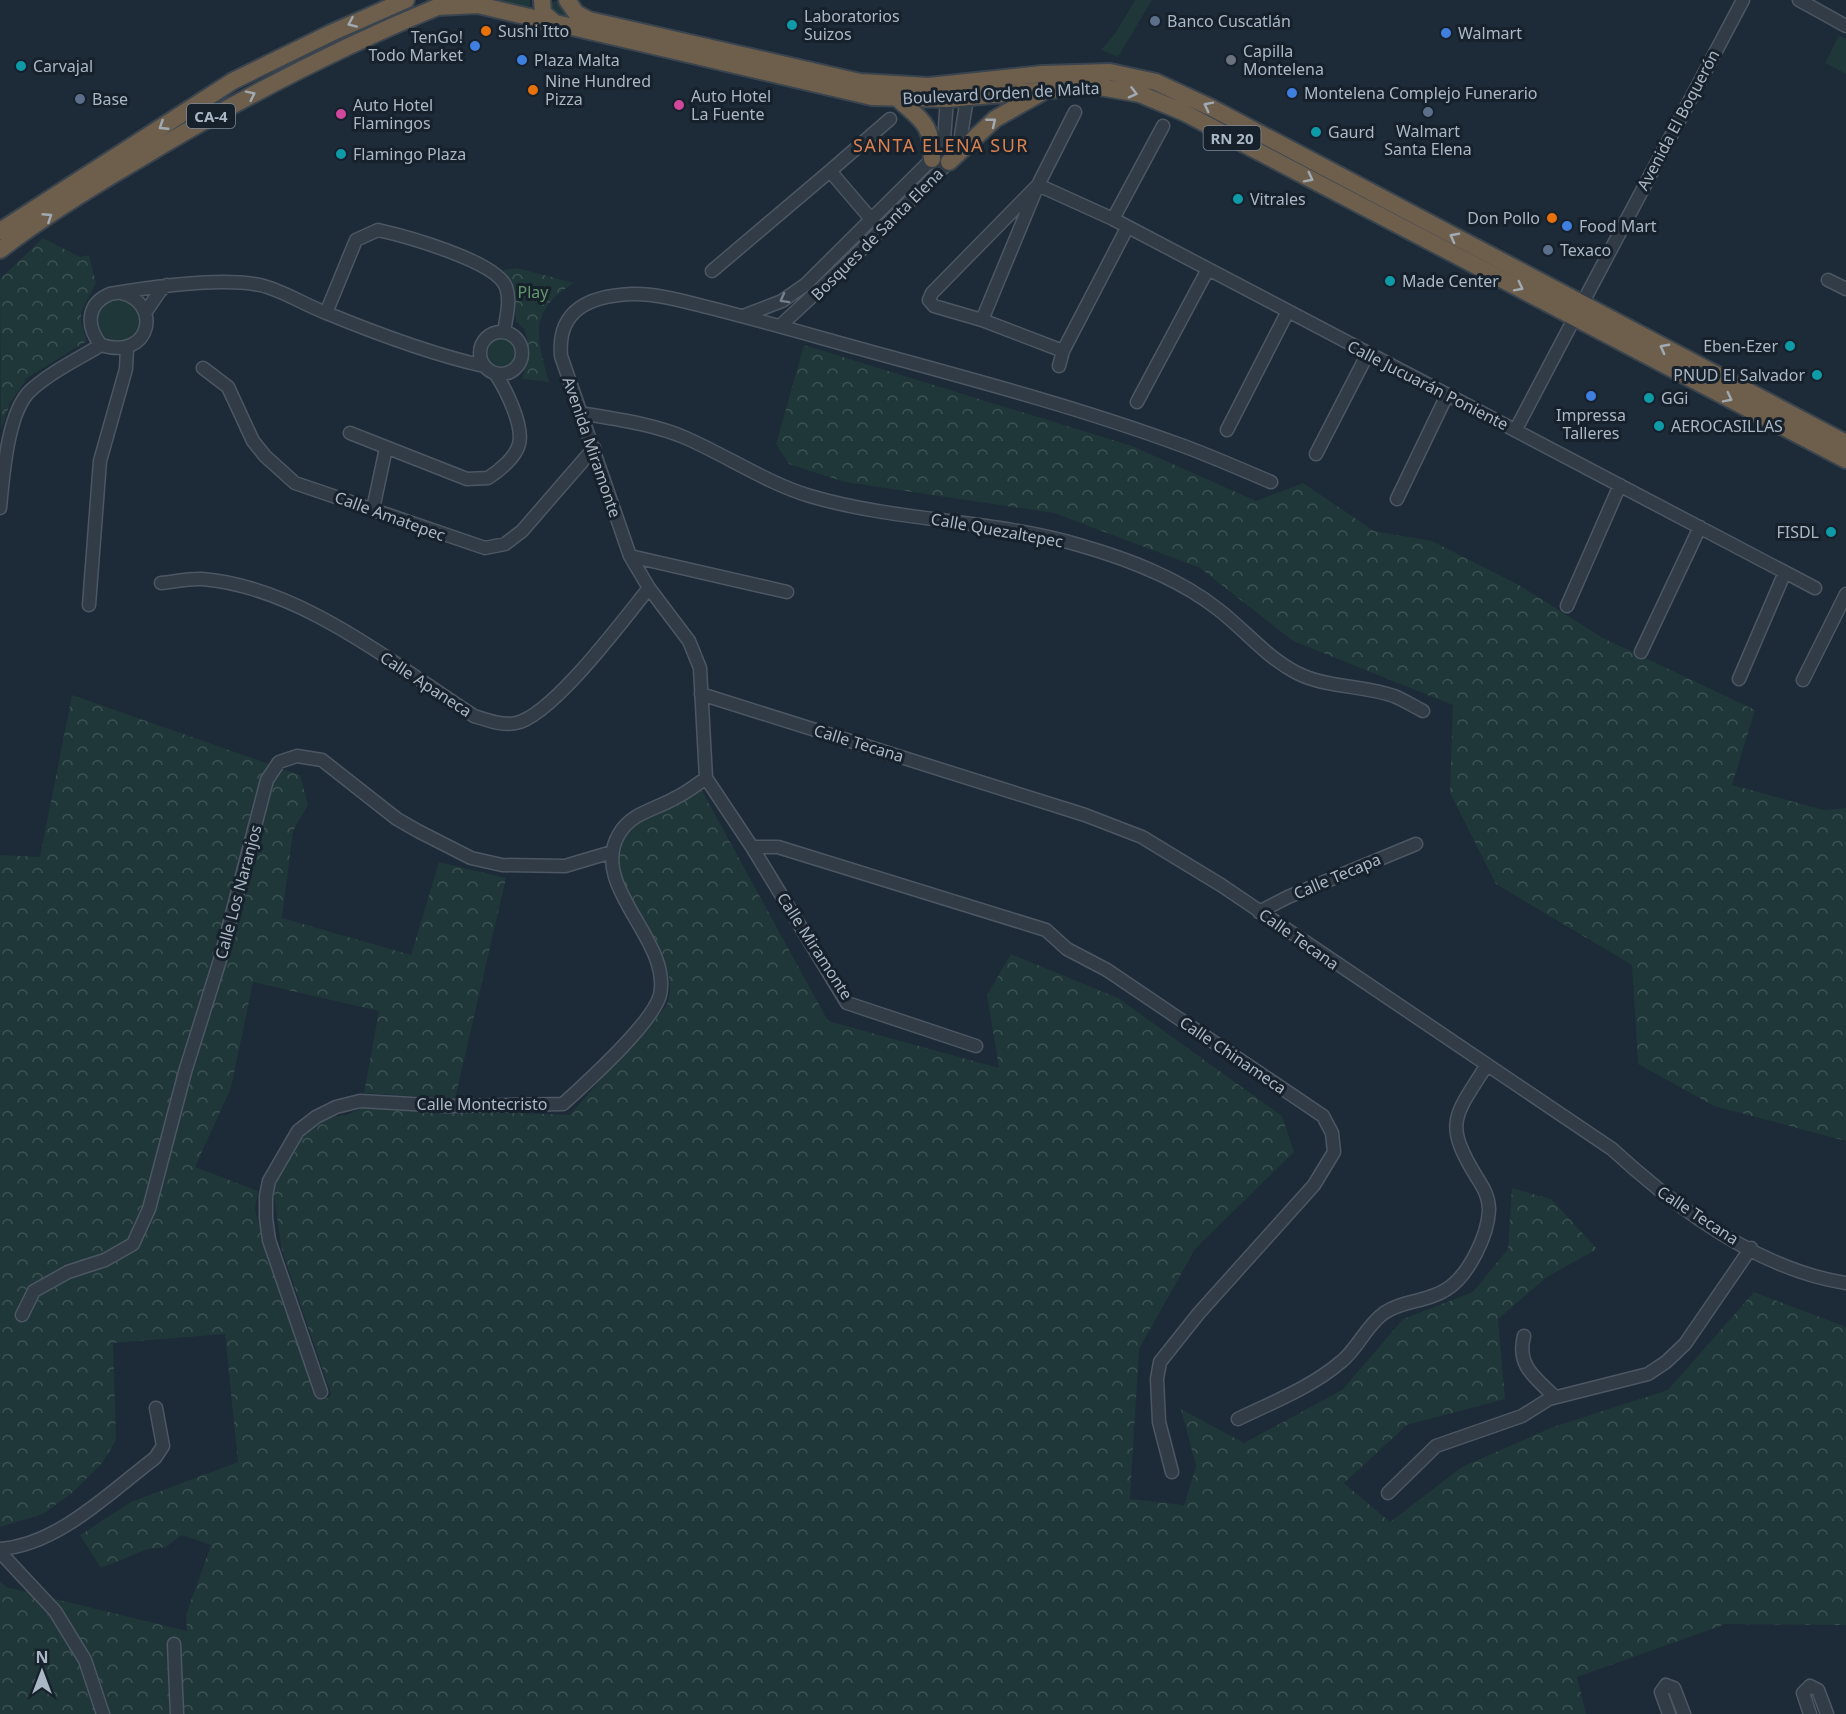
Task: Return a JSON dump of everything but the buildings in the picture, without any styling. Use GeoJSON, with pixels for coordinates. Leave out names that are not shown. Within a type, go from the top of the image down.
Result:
{"type":"FeatureCollection","features":[{"type":"Feature","properties":{"kind":"highway","name":"CA-4"},"geometry":{"type":"LineString","coordinates":[[0,231],[233,81],[331,33],[406,0]]}},
{"type":"Feature","properties":{"kind":"highway","name":"CA-4"},"geometry":{"type":"LineString","coordinates":[[0,250],[100,183],[227,106],[454,0]]}},
{"type":"Feature","properties":{"kind":"highway"},"geometry":{"type":"LineString","coordinates":[[542,0],[543,13],[559,25]]}},
{"type":"Feature","properties":{"kind":"highway","name":"Boulevard Orden de Malta"},"geometry":{"type":"LineString","coordinates":[[567,0],[576,13],[589,20],[860,82],[929,86],[1042,74],[1110,72],[1156,82],[1212,108],[1846,459]]}},
{"type":"Feature","properties":{"kind":"highway","name":"Boulevard Orden de Malta"},"geometry":{"type":"LineString","coordinates":[[437,7],[478,4],[852,93],[897,99],[967,98],[1050,88],[1094,86],[1140,94],[1175,109],[1846,443]]}},
{"type":"Feature","properties":{"kind":"highway"},"geometry":{"type":"LineString","coordinates":[[949,162],[995,119],[1050,88]]}},
{"type":"Feature","properties":{"kind":"highway"},"geometry":{"type":"LineString","coordinates":[[897,99],[929,129],[932,139],[932,159]]}},
{"type":"Feature","properties":{"kind":"street","name":"Avenida El Boquerón"},"geometry":{"type":"LineString","coordinates":[[1516,429],[1743,0]]}},
{"type":"Feature","properties":{"kind":"street"},"geometry":{"type":"LineString","coordinates":[[1799,0],[1846,26]]}},
{"type":"Feature","properties":{"kind":"street","name":"Bosques de Santa Elena"},"geometry":{"type":"LineString","coordinates":[[780,326],[849,262],[949,162],[960,142],[967,98]]}},
{"type":"Feature","properties":{"kind":"street","name":"Bosques de Santa Elena"},"geometry":{"type":"LineString","coordinates":[[743,316],[794,293],[932,159],[944,140],[947,99]]}},
{"type":"Feature","properties":{"kind":"street"},"geometry":{"type":"LineString","coordinates":[[982,320],[1038,184],[1075,112]]}},
{"type":"Feature","properties":{"kind":"street"},"geometry":{"type":"LineString","coordinates":[[712,272],[890,119]]}},
{"type":"Feature","properties":{"kind":"street"},"geometry":{"type":"LineString","coordinates":[[1113,219],[1163,126]]}},
{"type":"Feature","properties":{"kind":"street"},"geometry":{"type":"LineString","coordinates":[[830,171],[871,219]]}},
{"type":"Feature","properties":{"kind":"street"},"geometry":{"type":"LineString","coordinates":[[1038,184],[929,296],[934,306],[982,320],[1063,351]]}},
{"type":"Feature","properties":{"kind":"street","name":"Calle Jucuarán Poniente"},"geometry":{"type":"LineString","coordinates":[[1038,184],[1113,219],[1207,271],[1367,355],[1516,429],[1815,588]]}},
{"type":"Feature","properties":{"kind":"street"},"geometry":{"type":"LineString","coordinates":[[1059,366],[1063,351],[1127,228]]}},
{"type":"Feature","properties":{"kind":"street"},"geometry":{"type":"LineString","coordinates":[[326,313],[356,240],[378,230],[430,246],[482,266],[500,277],[508,294],[504,332]]}},
{"type":"Feature","properties":{"kind":"street"},"geometry":{"type":"LineString","coordinates":[[1137,402],[1207,271]]}},
{"type":"Feature","properties":{"kind":"street"},"geometry":{"type":"LineString","coordinates":[[1828,280],[1846,289]]}},
{"type":"Feature","properties":{"kind":"street"},"geometry":{"type":"LineString","coordinates":[[122,349],[143,334],[145,313],[160,291],[168,285]]}},
{"type":"Feature","properties":{"kind":"street"},"geometry":{"type":"LineString","coordinates":[[122,349],[99,342],[90,324],[93,308],[105,296],[168,285],[261,285],[326,313],[459,361],[509,373],[519,364]]}},
{"type":"Feature","properties":{"kind":"street"},"geometry":{"type":"LineString","coordinates":[[121,293],[136,300],[145,313]]}},
{"type":"Feature","properties":{"kind":"street","name":"Avenida Miramonte"},"geometry":{"type":"LineString","coordinates":[[706,778],[700,668],[689,641],[649,588],[630,556],[561,356],[559,337],[565,321],[582,307],[596,300],[633,294],[684,302],[743,316],[1143,432],[1271,482]]}},
{"type":"Feature","properties":{"kind":"street"},"geometry":{"type":"LineString","coordinates":[[1227,430],[1287,313]]}},
{"type":"Feature","properties":{"kind":"street"},"geometry":{"type":"LineString","coordinates":[[459,361],[474,354],[483,341],[494,333],[504,332],[513,336],[521,346],[519,364],[507,391]]}},
{"type":"Feature","properties":{"kind":"street"},"geometry":{"type":"LineString","coordinates":[[350,433],[467,479],[488,478],[516,452],[520,443],[507,391],[480,354],[483,341]]}},
{"type":"Feature","properties":{"kind":"street"},"geometry":{"type":"LineString","coordinates":[[0,508],[4,462],[13,425],[28,392],[84,355],[99,342]]}},
{"type":"Feature","properties":{"kind":"street"},"geometry":{"type":"LineString","coordinates":[[89,605],[100,461],[126,369],[122,349]]}},
{"type":"Feature","properties":{"kind":"street"},"geometry":{"type":"LineString","coordinates":[[1316,454],[1367,355]]}},
{"type":"Feature","properties":{"kind":"street","name":"Calle Amatepec"},"geometry":{"type":"LineString","coordinates":[[203,368],[228,387],[253,441],[265,456],[295,483],[485,548],[505,544],[522,531],[594,448]]}},
{"type":"Feature","properties":{"kind":"street"},"geometry":{"type":"LineString","coordinates":[[1397,499],[1447,395]]}},
{"type":"Feature","properties":{"kind":"street","name":"Calle Quezaltepec"},"geometry":{"type":"LineString","coordinates":[[580,413],[618,419],[684,437],[806,495],[843,506],[969,522],[1042,535],[1148,568],[1192,591],[1220,610],[1272,659],[1299,674],[1323,683],[1394,696],[1423,711]]}},
{"type":"Feature","properties":{"kind":"street"},"geometry":{"type":"LineString","coordinates":[[373,509],[386,448]]}},
{"type":"Feature","properties":{"kind":"street"},"geometry":{"type":"LineString","coordinates":[[1567,606],[1620,485]]}},
{"type":"Feature","properties":{"kind":"street"},"geometry":{"type":"LineString","coordinates":[[1641,652],[1700,527]]}},
{"type":"Feature","properties":{"kind":"street"},"geometry":{"type":"LineString","coordinates":[[630,556],[787,592]]}},
{"type":"Feature","properties":{"kind":"street"},"geometry":{"type":"LineString","coordinates":[[1739,679],[1785,572]]}},
{"type":"Feature","properties":{"kind":"street","name":"Calle Apaneca"},"geometry":{"type":"LineString","coordinates":[[160,584],[199,579],[228,582],[279,598],[323,619],[474,716],[493,722],[516,723],[540,709],[572,679],[649,588]]}},
{"type":"Feature","properties":{"kind":"street"},"geometry":{"type":"LineString","coordinates":[[1803,680],[1846,594]]}},
{"type":"Feature","properties":{"kind":"street","name":"Calle Tecana"},"geometry":{"type":"LineString","coordinates":[[702,694],[1073,811],[1132,833],[1170,854],[1259,912],[1612,1149],[1640,1176],[1694,1216],[1801,1274],[1846,1283]]}},
{"type":"Feature","properties":{"kind":"street","name":"Calle Los Naranjos"},"geometry":{"type":"LineString","coordinates":[[22,1316],[34,1291],[68,1272],[105,1260],[133,1244],[149,1209],[185,1072],[220,960],[267,780],[279,762],[297,756],[322,760],[346,776],[397,819],[443,846],[471,858],[502,865],[565,866],[612,852]]}},
{"type":"Feature","properties":{"kind":"street"},"geometry":{"type":"LineString","coordinates":[[612,852],[618,835],[639,813],[674,800],[706,778]]}},
{"type":"Feature","properties":{"kind":"street","name":"Calle Miramonte"},"geometry":{"type":"LineString","coordinates":[[706,778],[752,847],[847,1003],[976,1046]]}},
{"type":"Feature","properties":{"kind":"street","name":"Calle Tecapa"},"geometry":{"type":"LineString","coordinates":[[1259,912],[1360,865],[1416,844]]}},
{"type":"Feature","properties":{"kind":"street","name":"Calle Chinameca"},"geometry":{"type":"LineString","coordinates":[[752,847],[778,847],[1046,930],[1067,949],[1107,970],[1323,1116],[1332,1133],[1334,1152],[1314,1185],[1199,1313],[1160,1362],[1157,1379],[1159,1422],[1172,1472]]}},
{"type":"Feature","properties":{"kind":"street","name":"Calle Montecristo"},"geometry":{"type":"LineString","coordinates":[[321,1392],[269,1240],[266,1196],[276,1165],[298,1131],[316,1117],[336,1107],[360,1101],[447,1106],[563,1104],[595,1074],[654,1009],[660,996],[661,981],[658,963],[614,874],[612,852]]}},
{"type":"Feature","properties":{"kind":"street"},"geometry":{"type":"LineString","coordinates":[[1238,1419],[1306,1386],[1341,1362],[1381,1315],[1397,1305],[1447,1289],[1463,1272],[1479,1245],[1489,1209],[1486,1192],[1457,1142],[1455,1127],[1458,1111],[1486,1066]]}},
{"type":"Feature","properties":{"kind":"street"},"geometry":{"type":"LineString","coordinates":[[1388,1493],[1436,1446],[1522,1416],[1555,1397],[1648,1374],[1666,1362],[1685,1344],[1751,1248]]}},
{"type":"Feature","properties":{"kind":"street"},"geometry":{"type":"LineString","coordinates":[[1524,1336],[1520,1349],[1525,1365],[1555,1397]]}},
{"type":"Feature","properties":{"kind":"street"},"geometry":{"type":"LineString","coordinates":[[0,1551],[16,1548],[55,1534],[155,1458],[164,1446],[156,1408]]}},
{"type":"Feature","properties":{"kind":"street"},"geometry":{"type":"LineString","coordinates":[[0,1551],[55,1611],[85,1660],[103,1714]]}},
{"type":"Feature","properties":{"kind":"street"},"geometry":{"type":"LineString","coordinates":[[174,1644],[177,1714]]}},
{"type":"Feature","properties":{"kind":"street"},"geometry":{"type":"LineString","coordinates":[[1669,1714],[1661,1692],[1666,1685],[1674,1688],[1684,1714]]}},
{"type":"Feature","properties":{"kind":"street"},"geometry":{"type":"LineString","coordinates":[[1810,1714],[1803,1693],[1810,1686],[1818,1690],[1827,1714]]}},
{"type":"Feature","properties":{"kind":"green space"},"geometry":{"type":"Polygon","coordinates":[[[494,0],[530,0],[529,12],[494,0]]]}},
{"type":"Feature","properties":{"kind":"green space"},"geometry":{"type":"Polygon","coordinates":[[[1135,0],[1152,0],[1118,57],[1101,50],[1116,32],[1135,0]]]}},
{"type":"Feature","properties":{"kind":"green space"},"geometry":{"type":"Polygon","coordinates":[[[557,1],[567,15],[578,23],[551,13],[549,3],[557,1]]]}},
{"type":"Feature","properties":{"kind":"green space"},"geometry":{"type":"Polygon","coordinates":[[[1839,35],[1846,39],[1846,74],[1825,63],[1839,35]]]}},
{"type":"Feature","properties":{"kind":"green space"},"geometry":{"type":"Polygon","coordinates":[[[43,238],[80,257],[89,255],[96,283],[81,312],[81,323],[87,341],[27,378],[10,403],[1,430],[0,279],[43,238]]]}},
{"type":"Feature","properties":{"kind":"green space","name":"Play"},"geometry":{"type":"Polygon","coordinates":[[[517,268],[574,283],[559,293],[542,314],[539,338],[549,382],[522,379],[529,355],[528,341],[524,329],[516,321],[513,291],[503,270],[517,268]]]}},
{"type":"Feature","properties":{"kind":"green space"},"geometry":{"type":"Polygon","coordinates":[[[118,298],[134,305],[141,321],[134,337],[118,344],[102,337],[95,321],[102,305],[118,298]]]}},
{"type":"Feature","properties":{"kind":"green space"},"geometry":{"type":"Polygon","coordinates":[[[501,337],[513,341],[517,353],[513,365],[501,369],[489,365],[485,353],[489,341],[501,337]]]}},
{"type":"Feature","properties":{"kind":"green space"},"geometry":{"type":"Polygon","coordinates":[[[804,345],[1132,446],[1256,501],[1303,483],[1374,531],[1432,541],[1519,585],[1603,638],[1755,710],[1732,785],[1824,810],[1846,808],[1846,1141],[1714,1106],[1638,1064],[1632,965],[1496,884],[1450,793],[1453,705],[1293,641],[1200,568],[1054,513],[845,482],[789,464],[776,444],[804,345]]]}},
{"type":"Feature","properties":{"kind":"green space"},"geometry":{"type":"Polygon","coordinates":[[[72,695],[300,775],[308,805],[293,831],[282,918],[411,955],[439,862],[506,878],[455,1099],[364,1093],[379,1011],[253,982],[231,1088],[195,1167],[258,1191],[255,1209],[264,1243],[317,1399],[328,1398],[331,1394],[282,1251],[273,1190],[302,1134],[326,1118],[347,1115],[364,1107],[570,1115],[662,1012],[668,1001],[670,979],[664,958],[620,874],[618,854],[623,836],[637,822],[702,791],[828,1021],[999,1068],[987,995],[1011,954],[1118,998],[1282,1116],[1294,1152],[1195,1249],[1139,1349],[1130,1499],[1184,1505],[1196,1466],[1181,1409],[1244,1443],[1342,1390],[1403,1319],[1473,1292],[1508,1249],[1512,1188],[1551,1199],[1597,1249],[1547,1277],[1498,1319],[1505,1399],[1407,1425],[1344,1483],[1390,1522],[1462,1467],[1553,1427],[1668,1390],[1754,1292],[1846,1327],[1846,1625],[1726,1624],[1577,1677],[1586,1714],[0,1714],[0,1581],[6,1587],[187,1631],[186,1615],[211,1545],[182,1535],[166,1547],[148,1549],[101,1568],[80,1535],[131,1502],[238,1462],[225,1334],[113,1343],[116,1440],[102,1463],[72,1493],[43,1514],[0,1527],[0,855],[40,857],[72,695]]]}},
{"type":"Feature","properties":{"kind":"place","name":"Banco Cuscatlán"},"geometry":{"type":"Point","coordinates":[1155,21]}},
{"type":"Feature","properties":{"kind":"place","name":"Laboratorios Suizos"},"geometry":{"type":"Point","coordinates":[792,25]}},
{"type":"Feature","properties":{"kind":"place","name":"Sushi Itto"},"geometry":{"type":"Point","coordinates":[486,31]}},
{"type":"Feature","properties":{"kind":"place","name":"Walmart"},"geometry":{"type":"Point","coordinates":[1446,33]}},
{"type":"Feature","properties":{"kind":"place","name":"TenGo! Todo Market"},"geometry":{"type":"Point","coordinates":[475,46]}},
{"type":"Feature","properties":{"kind":"place","name":"Plaza Malta"},"geometry":{"type":"Point","coordinates":[522,60]}},
{"type":"Feature","properties":{"kind":"place","name":"Capilla Montelena"},"geometry":{"type":"Point","coordinates":[1231,60]}},
{"type":"Feature","properties":{"kind":"place","name":"Carvajal"},"geometry":{"type":"Point","coordinates":[21,66]}},
{"type":"Feature","properties":{"kind":"place","name":"Nine Hundred Pizza"},"geometry":{"type":"Point","coordinates":[533,90]}},
{"type":"Feature","properties":{"kind":"place","name":"Montelena Complejo Funerario"},"geometry":{"type":"Point","coordinates":[1292,93]}},
{"type":"Feature","properties":{"kind":"place","name":"Base"},"geometry":{"type":"Point","coordinates":[80,99]}},
{"type":"Feature","properties":{"kind":"place","name":"Auto Hotel La Fuente"},"geometry":{"type":"Point","coordinates":[679,105]}},
{"type":"Feature","properties":{"kind":"place","name":"Walmart Santa Elena"},"geometry":{"type":"Point","coordinates":[1428,112]}},
{"type":"Feature","properties":{"kind":"place","name":"Auto Hotel Flamingos"},"geometry":{"type":"Point","coordinates":[341,114]}},
{"type":"Feature","properties":{"kind":"place","name":"Gaurd"},"geometry":{"type":"Point","coordinates":[1316,132]}},
{"type":"Feature","properties":{"kind":"place","name":"Flamingo Plaza"},"geometry":{"type":"Point","coordinates":[341,154]}},
{"type":"Feature","properties":{"kind":"place","name":"Vitrales"},"geometry":{"type":"Point","coordinates":[1238,199]}},
{"type":"Feature","properties":{"kind":"place","name":"Don Pollo"},"geometry":{"type":"Point","coordinates":[1552,218]}},
{"type":"Feature","properties":{"kind":"place","name":"Food Mart"},"geometry":{"type":"Point","coordinates":[1567,226]}},
{"type":"Feature","properties":{"kind":"place","name":"Texaco"},"geometry":{"type":"Point","coordinates":[1548,250]}},
{"type":"Feature","properties":{"kind":"place","name":"Made Center"},"geometry":{"type":"Point","coordinates":[1390,281]}},
{"type":"Feature","properties":{"kind":"place","name":"Eben-Ezer"},"geometry":{"type":"Point","coordinates":[1790,346]}},
{"type":"Feature","properties":{"kind":"place","name":"PNUD El Salvador"},"geometry":{"type":"Point","coordinates":[1817,375]}},
{"type":"Feature","properties":{"kind":"place","name":"Impressa Talleres"},"geometry":{"type":"Point","coordinates":[1591,396]}},
{"type":"Feature","properties":{"kind":"place","name":"GGi"},"geometry":{"type":"Point","coordinates":[1649,398]}},
{"type":"Feature","properties":{"kind":"place","name":"AEROCASILLAS"},"geometry":{"type":"Point","coordinates":[1659,426]}},
{"type":"Feature","properties":{"kind":"place","name":"FISDL"},"geometry":{"type":"Point","coordinates":[1831,532]}},
{"type":"Feature","properties":{"kind":"district","name":"SANTA ELENA SUR"},"geometry":{"type":"Point","coordinates":[941,145]}}]}
